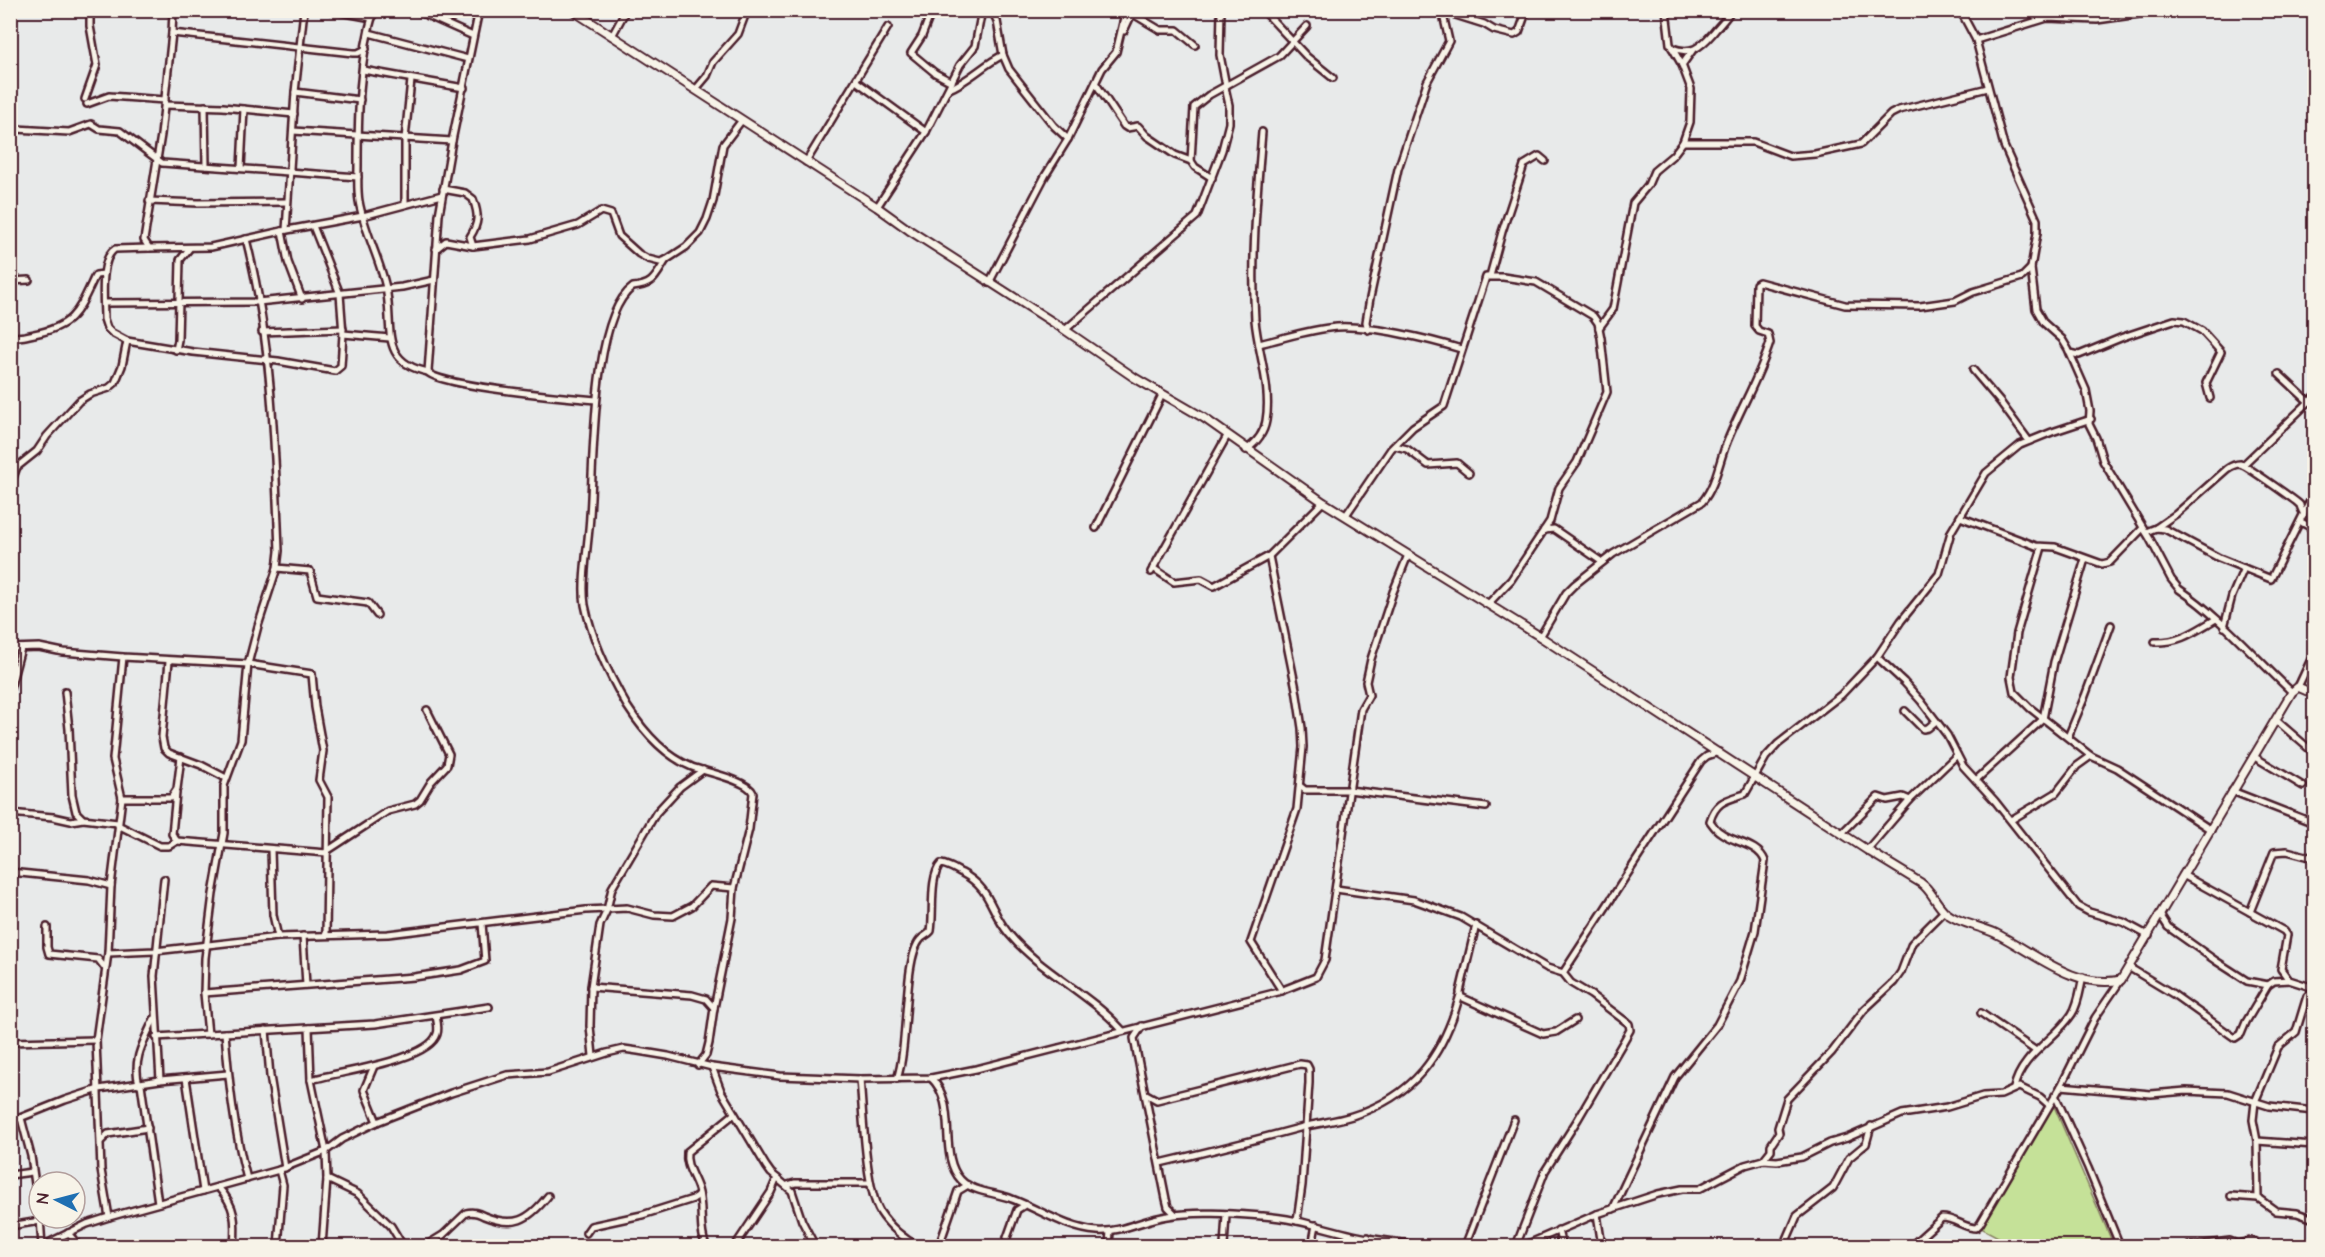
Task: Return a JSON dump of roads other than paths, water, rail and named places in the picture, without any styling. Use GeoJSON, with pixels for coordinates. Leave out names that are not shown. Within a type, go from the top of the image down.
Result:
{"type":"FeatureCollection","features":[{"type":"Feature","properties":{"kind":"street"},"geometry":{"type":"LineString","coordinates":[[90,10],[97,65],[86,101],[109,96],[294,114]]}},
{"type":"Feature","properties":{"kind":"street"},"geometry":{"type":"LineString","coordinates":[[149,248],[144,240],[165,102],[173,10]]}},
{"type":"Feature","properties":{"kind":"street"},"geometry":{"type":"LineString","coordinates":[[302,299],[288,262],[284,230],[304,10]]}},
{"type":"Feature","properties":{"kind":"street"},"geometry":{"type":"LineString","coordinates":[[329,10],[372,18]]}},
{"type":"Feature","properties":{"kind":"street"},"geometry":{"type":"LineString","coordinates":[[374,10],[366,49],[360,100],[358,192],[363,216],[386,289],[390,338],[403,363],[428,372],[433,377],[477,386],[596,400]]}},
{"type":"Feature","properties":{"kind":"street"},"geometry":{"type":"LineString","coordinates":[[415,10],[473,36]]}},
{"type":"Feature","properties":{"kind":"street"},"geometry":{"type":"LineString","coordinates":[[428,372],[436,249],[443,192],[479,10]]}},
{"type":"Feature","properties":{"kind":"street"},"geometry":{"type":"LineString","coordinates":[[572,10],[1162,395],[1204,418],[1246,450],[1323,502],[1540,637],[1927,887],[1944,911],[2004,937],[2055,967],[2098,981],[2121,980]]}},
{"type":"Feature","properties":{"kind":"street"},"geometry":{"type":"LineString","coordinates":[[612,36],[626,10]]}},
{"type":"Feature","properties":{"kind":"street"},"geometry":{"type":"LineString","coordinates":[[696,89],[707,76],[713,62],[738,34],[747,10]]}},
{"type":"Feature","properties":{"kind":"street"},"geometry":{"type":"LineString","coordinates":[[932,10],[926,27],[911,53],[935,73],[952,82]]}},
{"type":"Feature","properties":{"kind":"street"},"geometry":{"type":"LineString","coordinates":[[877,207],[926,132],[960,65],[975,46],[982,10]]}},
{"type":"Feature","properties":{"kind":"street"},"geometry":{"type":"LineString","coordinates":[[992,10],[997,21],[1003,55],[1012,74],[1054,126],[1068,139]]}},
{"type":"Feature","properties":{"kind":"street"},"geometry":{"type":"LineString","coordinates":[[1121,38],[1126,10]]}},
{"type":"Feature","properties":{"kind":"street"},"geometry":{"type":"LineString","coordinates":[[1065,330],[1197,216],[1222,150],[1229,123],[1229,105],[1220,55],[1221,10]]}},
{"type":"Feature","properties":{"kind":"street"},"geometry":{"type":"LineString","coordinates":[[1263,10],[1306,57],[1333,78]]}},
{"type":"Feature","properties":{"kind":"street"},"geometry":{"type":"LineString","coordinates":[[1368,330],[1366,324],[1369,306],[1396,177],[1427,82],[1449,41],[1443,11],[1514,35],[1519,32],[1527,10]]}},
{"type":"Feature","properties":{"kind":"street"},"geometry":{"type":"LineString","coordinates":[[1599,328],[1613,309],[1634,201],[1648,185],[1654,171],[1673,155],[1683,142],[1690,122],[1691,89],[1682,65],[1672,48],[1666,10]]}},
{"type":"Feature","properties":{"kind":"street"},"geometry":{"type":"LineString","coordinates":[[1682,65],[1692,51],[1703,44],[1722,23],[1731,10]]}},
{"type":"Feature","properties":{"kind":"street"},"geometry":{"type":"LineString","coordinates":[[1960,10],[1976,40],[1988,88],[1994,101],[2004,146],[2037,220],[2031,267],[2033,299],[2039,316],[2062,339],[2070,353],[2086,390],[2091,419],[2089,424],[2103,460],[2175,584],[2247,646],[2266,670],[2292,692]]}},
{"type":"Feature","properties":{"kind":"street"},"geometry":{"type":"LineString","coordinates":[[1976,40],[2047,18],[2097,20],[2167,10]]}},
{"type":"Feature","properties":{"kind":"street"},"geometry":{"type":"LineString","coordinates":[[989,283],[1045,176],[1068,139],[1102,69],[1116,52],[1131,16],[1135,15],[1160,30],[1177,30],[1195,45]]}},
{"type":"Feature","properties":{"kind":"street"},"geometry":{"type":"LineString","coordinates":[[1191,161],[1194,107],[1198,102],[1279,56],[1307,26]]}},
{"type":"Feature","properties":{"kind":"street"},"geometry":{"type":"LineString","coordinates":[[806,162],[888,27]]}},
{"type":"Feature","properties":{"kind":"street"},"geometry":{"type":"LineString","coordinates":[[172,33],[358,53],[366,49]]}},
{"type":"Feature","properties":{"kind":"street"},"geometry":{"type":"LineString","coordinates":[[369,33],[468,58]]}},
{"type":"Feature","properties":{"kind":"street"},"geometry":{"type":"LineString","coordinates":[[1672,48],[1685,52],[1692,51]]}},
{"type":"Feature","properties":{"kind":"street"},"geometry":{"type":"LineString","coordinates":[[949,89],[962,83],[1003,55]]}},
{"type":"Feature","properties":{"kind":"street"},"geometry":{"type":"LineString","coordinates":[[363,70],[411,80],[464,87]]}},
{"type":"Feature","properties":{"kind":"street"},"geometry":{"type":"LineString","coordinates":[[405,204],[405,140],[411,80]]}},
{"type":"Feature","properties":{"kind":"street"},"geometry":{"type":"LineString","coordinates":[[856,81],[926,132]]}},
{"type":"Feature","properties":{"kind":"street"},"geometry":{"type":"LineString","coordinates":[[1096,84],[1124,126],[1127,128],[1138,126],[1147,136],[1175,155],[1191,161],[1195,167],[1212,178]]}},
{"type":"Feature","properties":{"kind":"street"},"geometry":{"type":"LineString","coordinates":[[1683,142],[1753,142],[1790,156],[1815,154],[1861,144],[1890,114],[1899,110],[1988,88]]}},
{"type":"Feature","properties":{"kind":"street"},"geometry":{"type":"LineString","coordinates":[[295,92],[360,100]]}},
{"type":"Feature","properties":{"kind":"street"},"geometry":{"type":"LineString","coordinates":[[205,106],[206,166]]}},
{"type":"Feature","properties":{"kind":"street"},"geometry":{"type":"LineString","coordinates":[[241,168],[244,109]]}},
{"type":"Feature","properties":{"kind":"street"},"geometry":{"type":"LineString","coordinates":[[698,1065],[708,1050],[732,918],[734,888],[749,829],[752,788],[672,756],[643,728],[610,673],[590,625],[584,588],[592,493],[596,400],[602,351],[617,309],[629,290],[650,283],[666,260],[686,247],[700,233],[713,201],[723,145],[742,120]]}},
{"type":"Feature","properties":{"kind":"street"},"geometry":{"type":"LineString","coordinates":[[10,135],[16,129],[69,132],[91,124],[99,129],[120,131],[156,159],[170,164],[358,177]]}},
{"type":"Feature","properties":{"kind":"street"},"geometry":{"type":"LineString","coordinates":[[293,131],[405,140],[452,141]]}},
{"type":"Feature","properties":{"kind":"street"},"geometry":{"type":"LineString","coordinates":[[1246,450],[1256,443],[1266,422],[1265,381],[1256,320],[1254,228],[1262,132]]}},
{"type":"Feature","properties":{"kind":"street"},"geometry":{"type":"LineString","coordinates":[[1346,515],[1395,446],[1413,427],[1441,409],[1486,278],[1490,276],[1524,165],[1539,156],[1545,161]]}},
{"type":"Feature","properties":{"kind":"street"},"geometry":{"type":"LineString","coordinates":[[313,226],[340,294],[343,332],[341,366],[334,371],[266,360],[176,350],[127,341],[118,338],[107,328],[104,274],[109,256],[115,249],[212,247],[284,230],[363,216],[443,192],[465,193],[473,198],[478,218],[470,237],[473,246]]}},
{"type":"Feature","properties":{"kind":"street"},"geometry":{"type":"LineString","coordinates":[[149,201],[198,203],[287,201]]}},
{"type":"Feature","properties":{"kind":"street"},"geometry":{"type":"LineString","coordinates":[[436,249],[446,241],[473,246],[530,239],[578,225],[601,211],[612,216],[619,236],[639,254],[655,261],[666,260]]}},
{"type":"Feature","properties":{"kind":"street"},"geometry":{"type":"LineString","coordinates":[[208,1034],[204,993],[207,945],[225,819],[224,786],[241,740],[248,664],[277,568],[279,551],[271,390],[246,239]]}},
{"type":"Feature","properties":{"kind":"street"},"geometry":{"type":"LineString","coordinates":[[176,350],[180,260],[189,249]]}},
{"type":"Feature","properties":{"kind":"street"},"geometry":{"type":"LineString","coordinates":[[1540,637],[1566,593],[1602,562],[1702,502],[1710,491],[1728,438],[1765,359],[1770,343],[1768,334],[1759,331],[1755,326],[1756,284],[1759,282],[1845,305],[1920,306],[1954,301],[1973,292],[2022,277],[2031,267]]}},
{"type":"Feature","properties":{"kind":"street"},"geometry":{"type":"LineString","coordinates":[[10,336],[21,338],[66,324],[81,304],[96,275],[104,274]]}},
{"type":"Feature","properties":{"kind":"street"},"geometry":{"type":"LineString","coordinates":[[1488,604],[1512,580],[1544,530],[1553,513],[1559,488],[1577,462],[1605,398],[1607,385],[1599,328],[1593,315],[1542,285],[1525,280],[1490,276]]}},
{"type":"Feature","properties":{"kind":"street"},"geometry":{"type":"LineString","coordinates":[[10,282],[29,280]]}},
{"type":"Feature","properties":{"kind":"street"},"geometry":{"type":"LineString","coordinates":[[104,303],[258,302],[302,299],[386,289],[434,280]]}},
{"type":"Feature","properties":{"kind":"street"},"geometry":{"type":"LineString","coordinates":[[2072,362],[2079,355],[2123,337],[2174,320],[2184,321],[2202,331],[2221,352],[2206,383],[2210,398]]}},
{"type":"Feature","properties":{"kind":"street"},"geometry":{"type":"LineString","coordinates":[[1259,344],[1333,327],[1435,341],[1461,349]]}},
{"type":"Feature","properties":{"kind":"street"},"geometry":{"type":"LineString","coordinates":[[262,332],[343,332],[390,338]]}},
{"type":"Feature","properties":{"kind":"street"},"geometry":{"type":"LineString","coordinates":[[10,486],[16,467],[37,451],[47,436],[79,401],[115,383],[122,366],[127,341]]}},
{"type":"Feature","properties":{"kind":"street"},"geometry":{"type":"LineString","coordinates":[[2070,353],[2079,355]]}},
{"type":"Feature","properties":{"kind":"street"},"geometry":{"type":"LineString","coordinates":[[1973,370],[2029,441]]}},
{"type":"Feature","properties":{"kind":"street"},"geometry":{"type":"LineString","coordinates":[[2279,374],[2309,402]]}},
{"type":"Feature","properties":{"kind":"street"},"geometry":{"type":"LineString","coordinates":[[1096,528],[1162,395]]}},
{"type":"Feature","properties":{"kind":"street"},"geometry":{"type":"LineString","coordinates":[[2243,465],[2314,397]]}},
{"type":"Feature","properties":{"kind":"street"},"geometry":{"type":"LineString","coordinates":[[1613,1209],[1675,1077],[1717,1025],[1733,996],[1749,957],[1766,861],[1760,852],[1735,838],[1721,834],[1710,821],[1713,809],[1723,802],[1745,794],[1778,744],[1841,695],[1877,657],[1901,621],[1939,574],[1951,532],[1986,473],[2013,450],[2029,441],[2091,419]]}},
{"type":"Feature","properties":{"kind":"street"},"geometry":{"type":"LineString","coordinates":[[1227,436],[1152,570],[1174,582],[1201,579],[1214,585],[1269,556],[1323,502]]}},
{"type":"Feature","properties":{"kind":"street"},"geometry":{"type":"LineString","coordinates":[[1395,446],[1407,449],[1428,465],[1457,463],[1469,473]]}},
{"type":"Feature","properties":{"kind":"street"},"geometry":{"type":"LineString","coordinates":[[2156,528],[2236,464],[2256,472],[2281,493],[2299,504],[2304,514]]}},
{"type":"Feature","properties":{"kind":"street"},"geometry":{"type":"LineString","coordinates":[[1960,517],[2042,547],[2055,547],[2085,559],[2106,564],[2144,531],[2156,528],[2165,529],[2219,558],[2271,579],[2314,493]]}},
{"type":"Feature","properties":{"kind":"street"},"geometry":{"type":"LineString","coordinates":[[2301,522],[2314,529]]}},
{"type":"Feature","properties":{"kind":"street"},"geometry":{"type":"LineString","coordinates":[[1544,530],[1554,529],[1602,562]]}},
{"type":"Feature","properties":{"kind":"street"},"geometry":{"type":"LineString","coordinates":[[2042,547],[2017,633],[2011,677],[2014,692],[2043,719],[2091,756],[2117,768],[2211,830]]}},
{"type":"Feature","properties":{"kind":"street"},"geometry":{"type":"LineString","coordinates":[[41,1230],[42,1246],[109,1217],[282,1169],[326,1151],[342,1139],[377,1122],[451,1093],[507,1075],[548,1072],[593,1056],[624,1049],[668,1056],[698,1065],[780,1076],[860,1079],[931,1078],[1185,1017],[1282,991],[1316,977],[1322,969],[1327,949],[1361,709],[1369,695],[1366,682],[1371,659],[1408,555]]}},
{"type":"Feature","properties":{"kind":"street"},"geometry":{"type":"LineString","coordinates":[[1269,556],[1301,720],[1303,747],[1297,809],[1251,942],[1282,991]]}},
{"type":"Feature","properties":{"kind":"street"},"geometry":{"type":"LineString","coordinates":[[1976,780],[2043,719],[2054,662],[2085,559]]}},
{"type":"Feature","properties":{"kind":"street"},"geometry":{"type":"LineString","coordinates":[[277,568],[310,571],[313,589],[317,596],[368,603],[377,615]]}},
{"type":"Feature","properties":{"kind":"street"},"geometry":{"type":"LineString","coordinates":[[2224,627],[2232,596],[2244,568]]}},
{"type":"Feature","properties":{"kind":"street"},"geometry":{"type":"LineString","coordinates":[[2155,642],[2166,643],[2185,638],[2216,619]]}},
{"type":"Feature","properties":{"kind":"street"},"geometry":{"type":"LineString","coordinates":[[2068,737],[2110,624]]}},
{"type":"Feature","properties":{"kind":"street"},"geometry":{"type":"LineString","coordinates":[[10,648],[46,647],[63,652],[169,661],[248,664],[308,672],[314,676],[315,706],[323,751],[319,780],[328,797],[326,935]]}},
{"type":"Feature","properties":{"kind":"street"},"geometry":{"type":"LineString","coordinates":[[10,689],[21,648]]}},
{"type":"Feature","properties":{"kind":"street"},"geometry":{"type":"LineString","coordinates":[[1911,1246],[1942,1218],[1949,1218],[1971,1228],[1976,1228],[1980,1224],[2061,1086],[2095,1018],[2130,968],[2232,791],[2292,692],[2298,687],[2314,653]]}},
{"type":"Feature","properties":{"kind":"street"},"geometry":{"type":"LineString","coordinates":[[109,1217],[101,1170],[96,1040],[108,952],[111,886],[122,798],[112,759],[123,657]]}},
{"type":"Feature","properties":{"kind":"street"},"geometry":{"type":"LineString","coordinates":[[1877,657],[1904,682],[1936,721],[1963,766],[2011,820],[2078,906],[2089,912],[2132,926],[2149,936]]}},
{"type":"Feature","properties":{"kind":"street"},"geometry":{"type":"LineString","coordinates":[[169,661],[162,743],[169,753],[226,778]]}},
{"type":"Feature","properties":{"kind":"street"},"geometry":{"type":"LineString","coordinates":[[2298,687],[2314,694]]}},
{"type":"Feature","properties":{"kind":"street"},"geometry":{"type":"LineString","coordinates":[[65,692],[72,795],[76,812],[83,819]]}},
{"type":"Feature","properties":{"kind":"street"},"geometry":{"type":"LineString","coordinates":[[10,813],[118,824],[160,846],[169,846],[177,841],[271,850],[327,852],[381,815],[420,800],[430,782],[447,765],[449,754],[427,710]]}},
{"type":"Feature","properties":{"kind":"street"},"geometry":{"type":"LineString","coordinates":[[1905,711],[1923,729],[1936,721]]}},
{"type":"Feature","properties":{"kind":"street"},"geometry":{"type":"LineString","coordinates":[[2276,720],[2314,753]]}},
{"type":"Feature","properties":{"kind":"street"},"geometry":{"type":"LineString","coordinates":[[1563,973],[1704,757],[1706,745]]}},
{"type":"Feature","properties":{"kind":"street"},"geometry":{"type":"LineString","coordinates":[[1704,757],[1719,752]]}},
{"type":"Feature","properties":{"kind":"street"},"geometry":{"type":"LineString","coordinates":[[1867,850],[1910,800],[1957,755]]}},
{"type":"Feature","properties":{"kind":"street"},"geometry":{"type":"LineString","coordinates":[[2011,820],[2056,793],[2077,766],[2091,756]]}},
{"type":"Feature","properties":{"kind":"street"},"geometry":{"type":"LineString","coordinates":[[2253,756],[2303,786]]}},
{"type":"Feature","properties":{"kind":"street"},"geometry":{"type":"LineString","coordinates":[[177,841],[172,834],[181,757]]}},
{"type":"Feature","properties":{"kind":"street"},"geometry":{"type":"LineString","coordinates":[[593,1056],[590,1026],[591,987],[600,925],[615,881],[656,813],[680,787],[703,770]]}},
{"type":"Feature","properties":{"kind":"street"},"geometry":{"type":"LineString","coordinates":[[1300,786],[1305,790],[1349,790],[1486,807]]}},
{"type":"Feature","properties":{"kind":"street"},"geometry":{"type":"LineString","coordinates":[[2232,791],[2314,823]]}},
{"type":"Feature","properties":{"kind":"street"},"geometry":{"type":"LineString","coordinates":[[122,798],[166,799],[176,793]]}},
{"type":"Feature","properties":{"kind":"street"},"geometry":{"type":"LineString","coordinates":[[1842,833],[1878,797],[1887,800],[1903,797],[1910,800]]}},
{"type":"Feature","properties":{"kind":"street"},"geometry":{"type":"LineString","coordinates":[[271,850],[273,915],[278,937]]}},
{"type":"Feature","properties":{"kind":"street"},"geometry":{"type":"LineString","coordinates":[[2250,912],[2274,852],[2286,851],[2314,858]]}},
{"type":"Feature","properties":{"kind":"street"},"geometry":{"type":"LineString","coordinates":[[897,1079],[903,1058],[911,964],[919,942],[931,931],[933,896],[937,870],[941,864],[957,870],[980,885],[996,916],[1022,948],[1101,1009],[1134,1038],[1168,1207],[1164,1216]]}},
{"type":"Feature","properties":{"kind":"street"},"geometry":{"type":"LineString","coordinates":[[10,873],[89,880],[111,886]]}},
{"type":"Feature","properties":{"kind":"street"},"geometry":{"type":"LineString","coordinates":[[2183,875],[2287,935],[2281,969],[2289,980]]}},
{"type":"Feature","properties":{"kind":"street"},"geometry":{"type":"LineString","coordinates":[[160,1080],[155,1017],[155,951],[164,879]]}},
{"type":"Feature","properties":{"kind":"street"},"geometry":{"type":"LineString","coordinates":[[108,952],[155,951],[278,937],[388,934],[552,913],[627,908],[654,915],[673,916],[688,909],[711,886],[734,888]]}},
{"type":"Feature","properties":{"kind":"street"},"geometry":{"type":"LineString","coordinates":[[1336,889],[1414,900],[1476,925],[1547,968],[1563,973],[1576,987],[1629,1024],[1629,1030],[1545,1171],[1516,1246]]}},
{"type":"Feature","properties":{"kind":"street"},"geometry":{"type":"LineString","coordinates":[[1762,1160],[1771,1150],[1771,1145],[1779,1133],[1778,1128],[1787,1099],[1832,1052],[1864,1010],[1894,982],[1901,972],[1912,943],[1944,911]]}},
{"type":"Feature","properties":{"kind":"street"},"geometry":{"type":"LineString","coordinates":[[2161,915],[2168,927],[2247,981],[2268,985]]}},
{"type":"Feature","properties":{"kind":"street"},"geometry":{"type":"LineString","coordinates":[[204,993],[414,976],[460,970],[485,962],[482,923]]}},
{"type":"Feature","properties":{"kind":"street"},"geometry":{"type":"LineString","coordinates":[[1160,1163],[1352,1116],[1396,1097],[1426,1068],[1446,1036],[1460,995],[1476,925]]}},
{"type":"Feature","properties":{"kind":"street"},"geometry":{"type":"LineString","coordinates":[[47,927],[49,954],[98,958],[106,969]]}},
{"type":"Feature","properties":{"kind":"street"},"geometry":{"type":"LineString","coordinates":[[303,936],[306,985]]}},
{"type":"Feature","properties":{"kind":"street"},"geometry":{"type":"LineString","coordinates":[[2130,968],[2173,994],[2235,1038],[2240,1037],[2246,1022],[2268,985],[2274,981],[2289,980],[2314,990],[2307,996],[2296,1032],[2278,1047],[2255,1102],[2253,1120],[2257,1141],[2258,1198]]}},
{"type":"Feature","properties":{"kind":"street"},"geometry":{"type":"LineString","coordinates":[[2014,1088],[2017,1078],[2036,1051],[2068,1020],[2074,1011],[2083,977]]}},
{"type":"Feature","properties":{"kind":"street"},"geometry":{"type":"LineString","coordinates":[[591,987],[692,995],[706,999],[714,1008]]}},
{"type":"Feature","properties":{"kind":"street"},"geometry":{"type":"LineString","coordinates":[[1460,995],[1543,1034],[1556,1032],[1575,1020]]}},
{"type":"Feature","properties":{"kind":"street"},"geometry":{"type":"LineString","coordinates":[[156,1037],[375,1024],[489,1007]]}},
{"type":"Feature","properties":{"kind":"street"},"geometry":{"type":"LineString","coordinates":[[1981,1013],[2036,1051]]}},
{"type":"Feature","properties":{"kind":"street"},"geometry":{"type":"LineString","coordinates":[[311,1080],[406,1057],[430,1044],[437,1035],[436,1016]]}},
{"type":"Feature","properties":{"kind":"street"},"geometry":{"type":"LineString","coordinates":[[155,1017],[135,1065],[148,1128],[158,1203]]}},
{"type":"Feature","properties":{"kind":"street"},"geometry":{"type":"LineString","coordinates":[[1134,1038],[1142,1026]]}},
{"type":"Feature","properties":{"kind":"street"},"geometry":{"type":"LineString","coordinates":[[309,1028],[311,1080],[326,1151],[327,1179],[322,1246]]}},
{"type":"Feature","properties":{"kind":"street"},"geometry":{"type":"LineString","coordinates":[[266,1030],[283,1185],[278,1246]]}},
{"type":"Feature","properties":{"kind":"street"},"geometry":{"type":"LineString","coordinates":[[225,1033],[228,1074],[239,1151],[247,1179]]}},
{"type":"Feature","properties":{"kind":"street"},"geometry":{"type":"LineString","coordinates":[[10,1042],[96,1040]]}},
{"type":"Feature","properties":{"kind":"street"},"geometry":{"type":"LineString","coordinates":[[1146,1094],[1155,1100],[1161,1099],[1304,1064],[1309,1069],[1298,1221]]}},
{"type":"Feature","properties":{"kind":"street"},"geometry":{"type":"LineString","coordinates":[[374,1066],[364,1090],[377,1122]]}},
{"type":"Feature","properties":{"kind":"street"},"geometry":{"type":"LineString","coordinates":[[712,1067],[721,1092],[771,1173],[788,1185],[792,1191],[802,1221],[815,1246]]}},
{"type":"Feature","properties":{"kind":"street"},"geometry":{"type":"LineString","coordinates":[[10,1122],[99,1089],[160,1080],[228,1074]]}},
{"type":"Feature","properties":{"kind":"street"},"geometry":{"type":"LineString","coordinates":[[186,1078],[203,1191]]}},
{"type":"Feature","properties":{"kind":"street"},"geometry":{"type":"LineString","coordinates":[[931,1078],[942,1092],[955,1171],[961,1180],[968,1185],[1025,1204],[1084,1229],[1110,1231],[1175,1214],[1267,1216],[1420,1246]]}},
{"type":"Feature","properties":{"kind":"street"},"geometry":{"type":"LineString","coordinates":[[860,1079],[870,1183],[879,1210],[888,1223],[918,1246]]}},
{"type":"Feature","properties":{"kind":"street"},"geometry":{"type":"LineString","coordinates":[[2061,1086],[2151,1094],[2186,1091],[2228,1093],[2277,1108],[2314,1111]]}},
{"type":"Feature","properties":{"kind":"street"},"geometry":{"type":"LineString","coordinates":[[1523,1246],[1597,1214],[1658,1194],[1699,1188],[1745,1165],[1762,1160],[1777,1161],[1802,1157],[1871,1126],[1910,1112],[1947,1107],[1983,1096],[2001,1095],[2014,1088],[2024,1088],[2049,1105]]}},
{"type":"Feature","properties":{"kind":"street"},"geometry":{"type":"LineString","coordinates":[[2055,1095],[2120,1246]]}},
{"type":"Feature","properties":{"kind":"street"},"geometry":{"type":"LineString","coordinates":[[706,1246],[699,1196],[687,1165],[687,1152],[734,1114]]}},
{"type":"Feature","properties":{"kind":"street"},"geometry":{"type":"LineString","coordinates":[[21,1118],[32,1170]]}},
{"type":"Feature","properties":{"kind":"street"},"geometry":{"type":"LineString","coordinates":[[1465,1246],[1514,1120]]}},
{"type":"Feature","properties":{"kind":"street"},"geometry":{"type":"LineString","coordinates":[[100,1126],[108,1134]]}},
{"type":"Feature","properties":{"kind":"street"},"geometry":{"type":"LineString","coordinates":[[1784,1246],[1797,1216],[1833,1188],[1847,1162],[1868,1141],[1871,1126]]}},
{"type":"Feature","properties":{"kind":"street"},"geometry":{"type":"LineString","coordinates":[[100,1141],[108,1134],[148,1128]]}},
{"type":"Feature","properties":{"kind":"street"},"geometry":{"type":"LineString","coordinates":[[2257,1141],[2314,1145]]}},
{"type":"Feature","properties":{"kind":"street"},"geometry":{"type":"LineString","coordinates":[[10,1175],[27,1173]]}},
{"type":"Feature","properties":{"kind":"street"},"geometry":{"type":"LineString","coordinates":[[735,1246],[771,1192],[777,1178]]}},
{"type":"Feature","properties":{"kind":"street"},"geometry":{"type":"LineString","coordinates":[[327,1179],[358,1194],[391,1226],[403,1245],[411,1246]]}},
{"type":"Feature","properties":{"kind":"street"},"geometry":{"type":"LineString","coordinates":[[788,1185],[839,1181],[870,1183]]}},
{"type":"Feature","properties":{"kind":"street"},"geometry":{"type":"LineString","coordinates":[[939,1246],[958,1191],[968,1185]]}},
{"type":"Feature","properties":{"kind":"street"},"geometry":{"type":"LineString","coordinates":[[218,1187],[234,1210],[236,1224],[234,1246]]}},
{"type":"Feature","properties":{"kind":"street"},"geometry":{"type":"LineString","coordinates":[[430,1246],[466,1213],[476,1212],[500,1222],[515,1221],[524,1219],[533,1213],[548,1196]]}},
{"type":"Feature","properties":{"kind":"street"},"geometry":{"type":"LineString","coordinates":[[586,1233],[591,1226],[642,1215],[699,1196]]}},
{"type":"Feature","properties":{"kind":"street"},"geometry":{"type":"LineString","coordinates":[[2231,1196],[2258,1198],[2274,1210],[2297,1213],[2314,1219]]}},
{"type":"Feature","properties":{"kind":"street"},"geometry":{"type":"LineString","coordinates":[[1004,1246],[1017,1210],[1025,1204]]}},
{"type":"Feature","properties":{"kind":"street"},"geometry":{"type":"LineString","coordinates":[[1168,1207],[1175,1214]]}},
{"type":"Feature","properties":{"kind":"street"},"geometry":{"type":"LineString","coordinates":[[1597,1214],[1602,1246]]}},
{"type":"Feature","properties":{"kind":"street"},"geometry":{"type":"LineString","coordinates":[[1224,1246],[1226,1215]]}},
{"type":"Feature","properties":{"kind":"street"},"geometry":{"type":"LineString","coordinates":[[10,1226],[27,1222]]}},
{"type":"Feature","properties":{"kind":"street"},"geometry":{"type":"LineString","coordinates":[[1312,1246],[1316,1225]]}},
{"type":"Feature","properties":{"kind":"street"},"geometry":{"type":"LineString","coordinates":[[1558,1230],[1562,1246]]}},
{"type":"Feature","properties":{"kind":"street"},"geometry":{"type":"LineString","coordinates":[[1108,1246],[1110,1231]]}},
{"type":"Feature","properties":{"kind":"street"},"geometry":{"type":"LineString","coordinates":[[68,1233],[79,1246]]}},
{"type":"Feature","properties":{"kind":"street"},"geometry":{"type":"LineString","coordinates":[[1365,1246],[1368,1237]]}},
{"type":"Feature","properties":{"kind":"street"},"geometry":{"type":"LineString","coordinates":[[2189,1246],[2230,1241],[2237,1244],[2250,1240],[2255,1242]]}}]}
